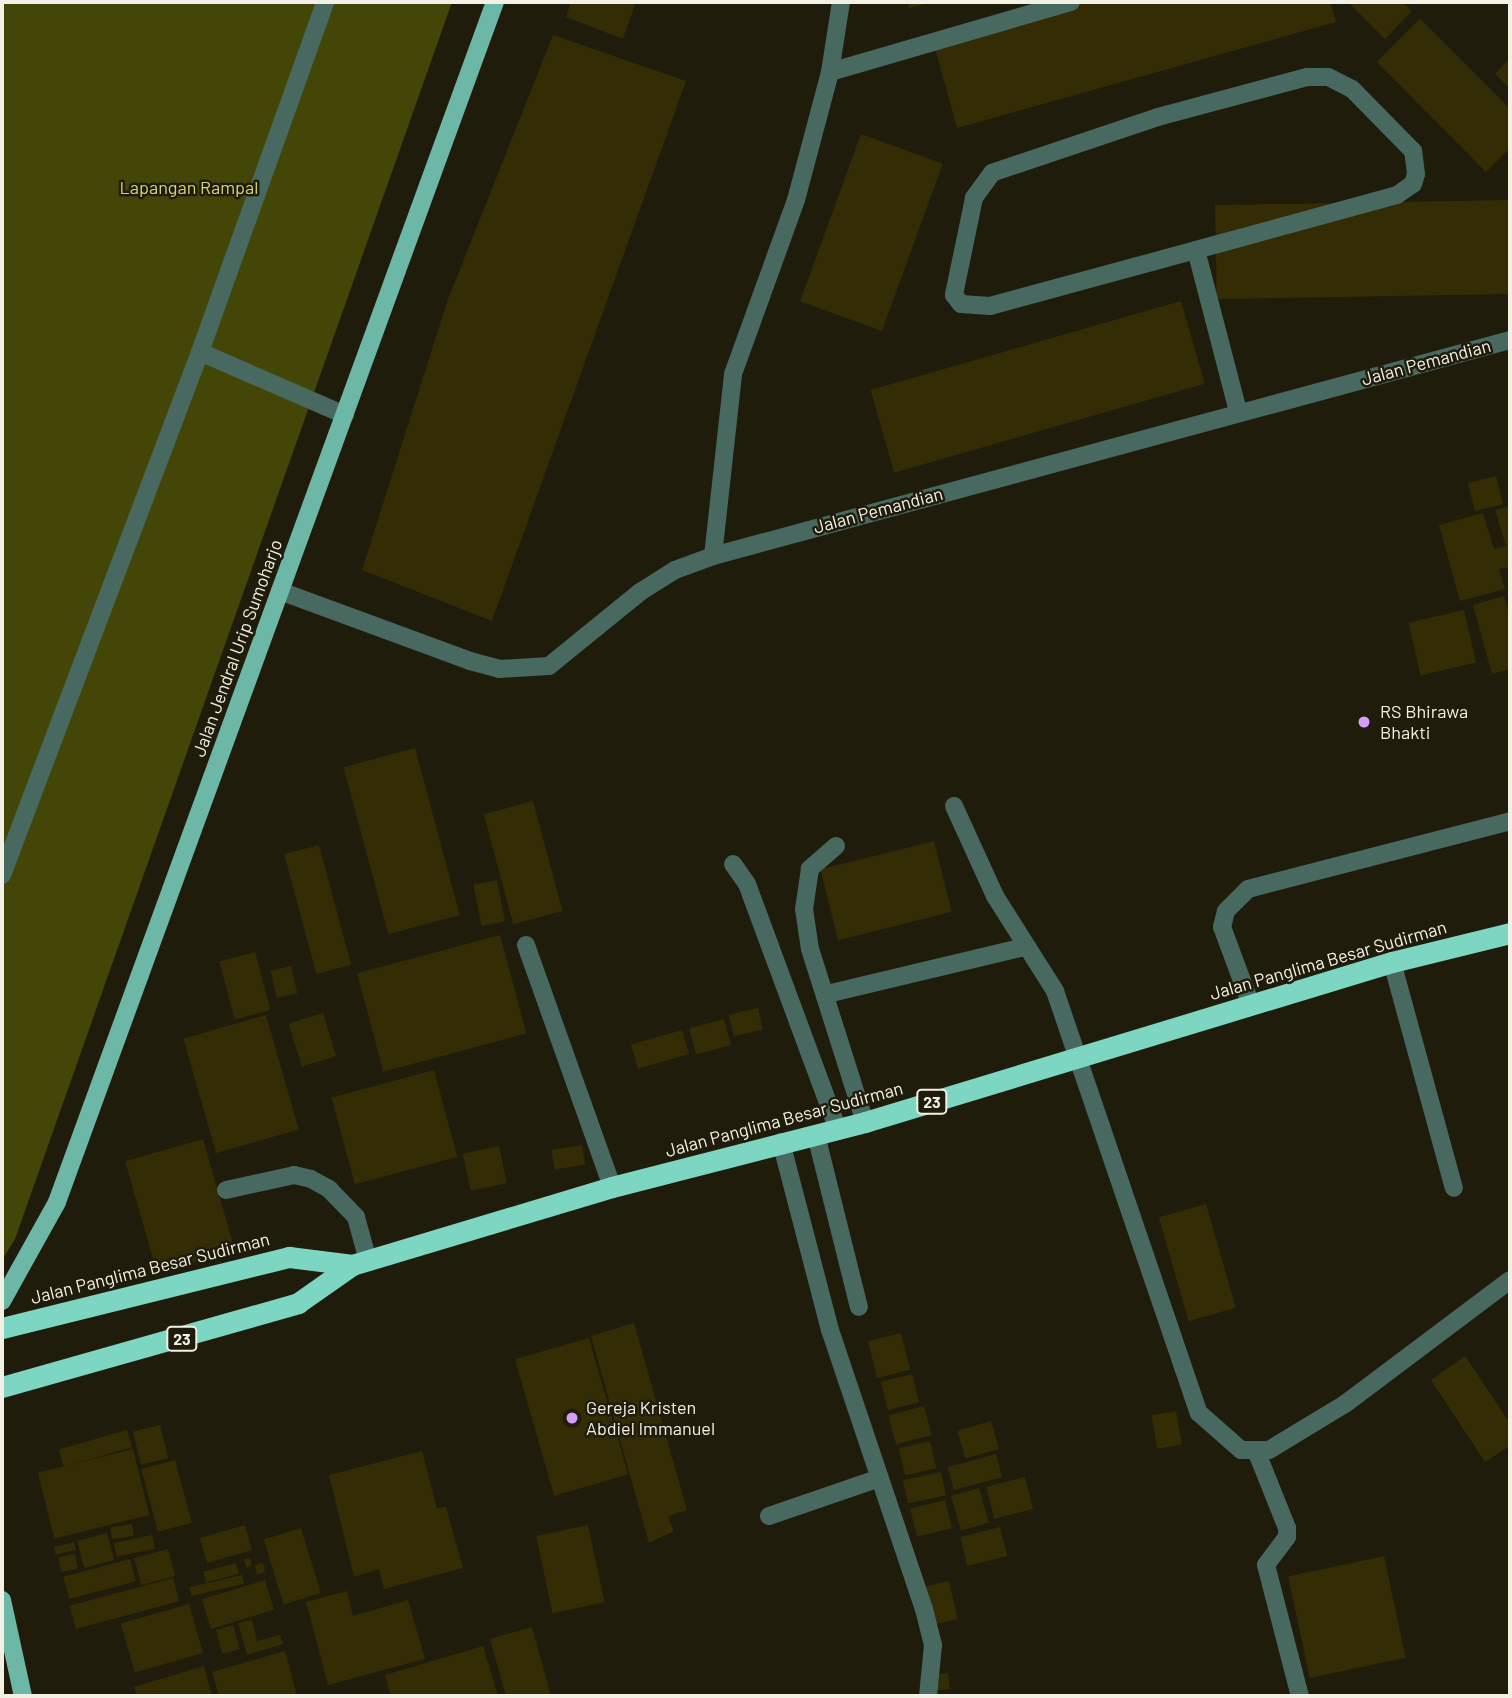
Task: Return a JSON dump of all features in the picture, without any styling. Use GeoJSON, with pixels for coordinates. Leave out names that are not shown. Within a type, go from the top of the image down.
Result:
{"type":"FeatureCollection","features":[{"type":"Feature","properties":{"kind":"highway","name":"Jalan Panglima Besar Sudirman"},"geometry":{"type":"LineString","coordinates":[[2,1387],[298,1303],[360,1263],[612,1187],[780,1142],[838,1130],[1392,962],[1510,933]]}},
{"type":"Feature","properties":{"kind":"highway","name":"Jalan Panglima Besar Sudirman"},"geometry":{"type":"LineString","coordinates":[[2,1328],[289,1257],[360,1263]]}},
{"type":"Feature","properties":{"kind":"main road","name":"Jalan Jendral Urip Sumoharjo"},"geometry":{"type":"LineString","coordinates":[[2,1301],[57,1202],[495,2]]}},
{"type":"Feature","properties":{"kind":"main road"},"geometry":{"type":"LineString","coordinates":[[2,1600],[23,1696]]}},
{"type":"Feature","properties":{"kind":"street"},"geometry":{"type":"LineString","coordinates":[[2,875],[200,352],[325,2]]}},
{"type":"Feature","properties":{"kind":"street"},"geometry":{"type":"LineString","coordinates":[[713,556],[733,374],[796,200],[830,72],[841,2]]}},
{"type":"Feature","properties":{"kind":"street"},"geometry":{"type":"LineString","coordinates":[[830,72],[1071,2]]}},
{"type":"Feature","properties":{"kind":"street"},"geometry":{"type":"LineString","coordinates":[[1307,77],[1328,77],[1352,89],[1413,151],[1413,184],[1397,195],[1196,250],[990,306],[961,304],[954,295],[974,198],[985,179],[1003,168],[1158,117],[1307,77]]}},
{"type":"Feature","properties":{"kind":"street"},"geometry":{"type":"LineString","coordinates":[[1196,250],[1238,411]]}},
{"type":"Feature","properties":{"kind":"street","name":"Jalan Pemandian"},"geometry":{"type":"LineString","coordinates":[[280,590],[470,661],[524,670],[549,666],[566,656],[640,592],[675,570],[713,556],[1238,411],[1510,341]]}},
{"type":"Feature","properties":{"kind":"street"},"geometry":{"type":"LineString","coordinates":[[200,352],[345,415]]}},
{"type":"Feature","properties":{"kind":"street"},"geometry":{"type":"LineString","coordinates":[[954,806],[1024,947],[1055,992],[1082,1058],[1199,1413],[1241,1450],[1257,1453],[1345,1405],[1510,1280]]}},
{"type":"Feature","properties":{"kind":"street"},"geometry":{"type":"LineString","coordinates":[[1251,1005],[1222,927],[1226,911],[1248,889],[1510,821]]}},
{"type":"Feature","properties":{"kind":"street"},"geometry":{"type":"LineString","coordinates":[[836,846],[810,869],[804,909],[810,949],[827,994],[865,1122]]}},
{"type":"Feature","properties":{"kind":"street"},"geometry":{"type":"LineString","coordinates":[[733,864],[752,895],[838,1130]]}},
{"type":"Feature","properties":{"kind":"street"},"geometry":{"type":"LineString","coordinates":[[527,945],[612,1187]]}},
{"type":"Feature","properties":{"kind":"street"},"geometry":{"type":"LineString","coordinates":[[827,994],[1024,947]]}},
{"type":"Feature","properties":{"kind":"street"},"geometry":{"type":"LineString","coordinates":[[1392,962],[1454,1188]]}},
{"type":"Feature","properties":{"kind":"street"},"geometry":{"type":"LineString","coordinates":[[816,1135],[859,1307]]}},
{"type":"Feature","properties":{"kind":"street"},"geometry":{"type":"LineString","coordinates":[[780,1142],[830,1330],[933,1645],[928,1696]]}},
{"type":"Feature","properties":{"kind":"street"},"geometry":{"type":"LineString","coordinates":[[226,1190],[294,1175],[311,1179],[329,1189],[356,1217],[360,1263]]}},
{"type":"Feature","properties":{"kind":"street"},"geometry":{"type":"LineString","coordinates":[[1257,1453],[1287,1528],[1287,1537],[1266,1565],[1300,1696]]}},
{"type":"Feature","properties":{"kind":"street"},"geometry":{"type":"LineString","coordinates":[[769,1516],[877,1479]]}},
{"type":"Feature","properties":{"kind":"green space","name":"Lapangan Rampal"},"geometry":{"type":"Polygon","coordinates":[[[2,2],[452,2],[15,1239],[2,1260],[2,2]]]}},
{"type":"Feature","properties":{"kind":"building"},"geometry":{"type":"Polygon","coordinates":[[[571,2],[636,2],[623,39],[566,17],[571,2]]]}},
{"type":"Feature","properties":{"kind":"building"},"geometry":{"type":"Polygon","coordinates":[[[908,2],[929,2],[929,3],[909,8],[908,2]]]}},
{"type":"Feature","properties":{"kind":"building"},"geometry":{"type":"Polygon","coordinates":[[[1090,2],[1330,2],[1336,22],[957,128],[934,45],[1090,2]]]}},
{"type":"Feature","properties":{"kind":"building"},"geometry":{"type":"Polygon","coordinates":[[[1348,2],[1402,2],[1412,11],[1385,39],[1348,2]]]}},
{"type":"Feature","properties":{"kind":"building"},"geometry":{"type":"Polygon","coordinates":[[[1420,19],[1510,109],[1510,148],[1486,172],[1377,62],[1420,19]]]}},
{"type":"Feature","properties":{"kind":"building"},"geometry":{"type":"Polygon","coordinates":[[[553,35],[686,81],[492,621],[362,570],[447,302],[553,35]]]}},
{"type":"Feature","properties":{"kind":"building"},"geometry":{"type":"Polygon","coordinates":[[[1510,58],[1510,89],[1495,74],[1510,58]]]}},
{"type":"Feature","properties":{"kind":"building"},"geometry":{"type":"Polygon","coordinates":[[[861,134],[943,164],[882,331],[800,301],[861,134]]]}},
{"type":"Feature","properties":{"kind":"building"},"geometry":{"type":"Polygon","coordinates":[[[1508,200],[1510,294],[1217,299],[1215,205],[1508,200]]]}},
{"type":"Feature","properties":{"kind":"building"},"geometry":{"type":"Polygon","coordinates":[[[1181,301],[1205,384],[894,473],[871,390],[1181,301]]]}},
{"type":"Feature","properties":{"kind":"building"},"geometry":{"type":"Polygon","coordinates":[[[1496,476],[1503,504],[1475,511],[1468,483],[1496,476]]]}},
{"type":"Feature","properties":{"kind":"building"},"geometry":{"type":"Polygon","coordinates":[[[1510,506],[1510,567],[1499,569],[1505,589],[1460,601],[1439,525],[1483,513],[1494,549],[1506,546],[1495,510],[1510,506]]]}},
{"type":"Feature","properties":{"kind":"building"},"geometry":{"type":"Polygon","coordinates":[[[1504,596],[1510,619],[1510,669],[1492,674],[1473,605],[1504,596]]]}},
{"type":"Feature","properties":{"kind":"building"},"geometry":{"type":"Polygon","coordinates":[[[1464,610],[1476,663],[1421,675],[1408,623],[1464,610]]]}},
{"type":"Feature","properties":{"kind":"building"},"geometry":{"type":"Polygon","coordinates":[[[415,748],[460,915],[388,934],[344,767],[415,748]]]}},
{"type":"Feature","properties":{"kind":"building"},"geometry":{"type":"Polygon","coordinates":[[[533,801],[563,911],[513,924],[484,814],[533,801]]]}},
{"type":"Feature","properties":{"kind":"building"},"geometry":{"type":"Polygon","coordinates":[[[934,841],[952,912],[838,940],[820,869],[934,841]]]}},
{"type":"Feature","properties":{"kind":"building"},"geometry":{"type":"Polygon","coordinates":[[[319,845],[351,965],[316,974],[284,854],[319,845]]]}},
{"type":"Feature","properties":{"kind":"building"},"geometry":{"type":"Polygon","coordinates":[[[497,880],[505,921],[481,926],[473,885],[497,880]]]}},
{"type":"Feature","properties":{"kind":"building"},"geometry":{"type":"Polygon","coordinates":[[[500,935],[526,1034],[383,1072],[357,973],[500,935]]]}},
{"type":"Feature","properties":{"kind":"building"},"geometry":{"type":"Polygon","coordinates":[[[255,952],[271,1010],[235,1020],[219,962],[255,952]]]}},
{"type":"Feature","properties":{"kind":"building"},"geometry":{"type":"Polygon","coordinates":[[[291,966],[297,993],[277,998],[271,971],[291,966]]]}},
{"type":"Feature","properties":{"kind":"building"},"geometry":{"type":"Polygon","coordinates":[[[758,1008],[763,1029],[734,1036],[729,1015],[758,1008]]]}},
{"type":"Feature","properties":{"kind":"building"},"geometry":{"type":"Polygon","coordinates":[[[323,1013],[336,1056],[302,1067],[289,1024],[323,1013]]]}},
{"type":"Feature","properties":{"kind":"building"},"geometry":{"type":"Polygon","coordinates":[[[266,1015],[299,1129],[216,1153],[183,1039],[266,1015]]]}},
{"type":"Feature","properties":{"kind":"building"},"geometry":{"type":"Polygon","coordinates":[[[724,1019],[731,1045],[696,1054],[689,1028],[724,1019]]]}},
{"type":"Feature","properties":{"kind":"building"},"geometry":{"type":"Polygon","coordinates":[[[682,1030],[689,1054],[638,1069],[631,1045],[682,1030]]]}},
{"type":"Feature","properties":{"kind":"building"},"geometry":{"type":"Polygon","coordinates":[[[434,1070],[457,1157],[355,1184],[332,1097],[434,1070]]]}},
{"type":"Feature","properties":{"kind":"building"},"geometry":{"type":"Polygon","coordinates":[[[203,1139],[235,1251],[157,1273],[125,1161],[203,1139]]]}},
{"type":"Feature","properties":{"kind":"building"},"geometry":{"type":"Polygon","coordinates":[[[582,1145],[585,1165],[555,1170],[551,1150],[582,1145]]]}},
{"type":"Feature","properties":{"kind":"building"},"geometry":{"type":"Polygon","coordinates":[[[499,1146],[507,1183],[471,1191],[463,1154],[499,1146]]]}},
{"type":"Feature","properties":{"kind":"building"},"geometry":{"type":"Polygon","coordinates":[[[1206,1204],[1236,1308],[1189,1321],[1159,1218],[1206,1204]]]}},
{"type":"Feature","properties":{"kind":"building"},"geometry":{"type":"Polygon","coordinates":[[[634,1323],[687,1510],[668,1516],[674,1531],[649,1543],[591,1336],[634,1323]]]}},
{"type":"Feature","properties":{"kind":"building"},"geometry":{"type":"Polygon","coordinates":[[[901,1333],[910,1370],[877,1378],[868,1341],[901,1333]]]}},
{"type":"Feature","properties":{"kind":"building","name":"Gereja Kristen Abdiel Immanuel"},"geometry":{"type":"Polygon","coordinates":[[[589,1338],[628,1474],[554,1496],[515,1359],[589,1338]]]}},
{"type":"Feature","properties":{"kind":"building"},"geometry":{"type":"Polygon","coordinates":[[[1465,1356],[1510,1423],[1510,1446],[1485,1462],[1431,1380],[1465,1356]]]}},
{"type":"Feature","properties":{"kind":"building"},"geometry":{"type":"Polygon","coordinates":[[[912,1374],[919,1402],[888,1410],[881,1382],[912,1374]]]}},
{"type":"Feature","properties":{"kind":"building"},"geometry":{"type":"Polygon","coordinates":[[[924,1406],[932,1435],[896,1445],[888,1416],[924,1406]]]}},
{"type":"Feature","properties":{"kind":"building"},"geometry":{"type":"Polygon","coordinates":[[[1176,1411],[1182,1444],[1157,1449],[1151,1415],[1176,1411]]]}},
{"type":"Feature","properties":{"kind":"building"},"geometry":{"type":"Polygon","coordinates":[[[991,1421],[999,1449],[965,1459],[957,1431],[991,1421]]]}},
{"type":"Feature","properties":{"kind":"building"},"geometry":{"type":"Polygon","coordinates":[[[160,1425],[168,1458],[141,1465],[133,1432],[160,1425]]]}},
{"type":"Feature","properties":{"kind":"building"},"geometry":{"type":"Polygon","coordinates":[[[127,1430],[132,1447],[64,1467],[59,1450],[127,1430]]]}},
{"type":"Feature","properties":{"kind":"building"},"geometry":{"type":"Polygon","coordinates":[[[930,1441],[936,1468],[905,1475],[899,1448],[930,1441]]]}},
{"type":"Feature","properties":{"kind":"building"},"geometry":{"type":"Polygon","coordinates":[[[133,1449],[149,1515],[54,1539],[38,1473],[133,1449]]]}},
{"type":"Feature","properties":{"kind":"building"},"geometry":{"type":"Polygon","coordinates":[[[422,1451],[437,1508],[446,1507],[463,1568],[384,1589],[379,1569],[354,1577],[329,1475],[422,1451]]]}},
{"type":"Feature","properties":{"kind":"building"},"geometry":{"type":"Polygon","coordinates":[[[996,1454],[1002,1477],[954,1490],[948,1467],[996,1454]]]}},
{"type":"Feature","properties":{"kind":"building"},"geometry":{"type":"Polygon","coordinates":[[[175,1460],[192,1523],[158,1532],[141,1469],[175,1460]]]}},
{"type":"Feature","properties":{"kind":"building"},"geometry":{"type":"Polygon","coordinates":[[[941,1472],[946,1495],[908,1504],[903,1480],[941,1472]]]}},
{"type":"Feature","properties":{"kind":"building"},"geometry":{"type":"Polygon","coordinates":[[[1025,1477],[1033,1509],[994,1519],[986,1487],[1025,1477]]]}},
{"type":"Feature","properties":{"kind":"building"},"geometry":{"type":"Polygon","coordinates":[[[979,1488],[989,1523],[961,1531],[951,1496],[979,1488]]]}},
{"type":"Feature","properties":{"kind":"building"},"geometry":{"type":"Polygon","coordinates":[[[945,1500],[952,1528],[917,1537],[910,1509],[945,1500]]]}},
{"type":"Feature","properties":{"kind":"building"},"geometry":{"type":"Polygon","coordinates":[[[132,1524],[134,1536],[112,1539],[110,1527],[132,1524]]]}},
{"type":"Feature","properties":{"kind":"building"},"geometry":{"type":"Polygon","coordinates":[[[245,1525],[252,1550],[207,1563],[200,1538],[245,1525]]]}},
{"type":"Feature","properties":{"kind":"building"},"geometry":{"type":"Polygon","coordinates":[[[588,1525],[604,1602],[553,1613],[536,1536],[588,1525]]]}},
{"type":"Feature","properties":{"kind":"building"},"geometry":{"type":"Polygon","coordinates":[[[1000,1527],[1007,1556],[967,1566],[960,1537],[1000,1527]]]}},
{"type":"Feature","properties":{"kind":"building"},"geometry":{"type":"Polygon","coordinates":[[[301,1528],[321,1593],[284,1604],[264,1539],[301,1528]]]}},
{"type":"Feature","properties":{"kind":"building"},"geometry":{"type":"Polygon","coordinates":[[[107,1533],[114,1560],[84,1568],[77,1541],[107,1533]]]}},
{"type":"Feature","properties":{"kind":"building"},"geometry":{"type":"Polygon","coordinates":[[[152,1535],[155,1549],[117,1557],[114,1543],[152,1535]]]}},
{"type":"Feature","properties":{"kind":"building"},"geometry":{"type":"Polygon","coordinates":[[[74,1542],[76,1550],[56,1555],[54,1547],[74,1542]]]}},
{"type":"Feature","properties":{"kind":"building"},"geometry":{"type":"Polygon","coordinates":[[[168,1549],[175,1576],[141,1585],[134,1558],[168,1549]]]}},
{"type":"Feature","properties":{"kind":"building"},"geometry":{"type":"Polygon","coordinates":[[[75,1554],[78,1569],[61,1572],[58,1557],[75,1554]]]}},
{"type":"Feature","properties":{"kind":"building"},"geometry":{"type":"Polygon","coordinates":[[[1384,1556],[1406,1658],[1310,1678],[1288,1576],[1384,1556]]]}},
{"type":"Feature","properties":{"kind":"building"},"geometry":{"type":"Polygon","coordinates":[[[250,1558],[252,1566],[246,1567],[244,1559],[250,1558]]]}},
{"type":"Feature","properties":{"kind":"building"},"geometry":{"type":"Polygon","coordinates":[[[130,1559],[136,1581],[69,1599],[63,1577],[130,1559]]]}},
{"type":"Feature","properties":{"kind":"building"},"geometry":{"type":"Polygon","coordinates":[[[236,1563],[239,1574],[206,1582],[203,1572],[236,1563]]]}},
{"type":"Feature","properties":{"kind":"building"},"geometry":{"type":"Polygon","coordinates":[[[263,1563],[265,1572],[257,1575],[255,1565],[263,1563]]]}},
{"type":"Feature","properties":{"kind":"building"},"geometry":{"type":"Polygon","coordinates":[[[242,1575],[244,1584],[191,1596],[189,1587],[242,1575]]]}},
{"type":"Feature","properties":{"kind":"building"},"geometry":{"type":"Polygon","coordinates":[[[173,1578],[179,1601],[76,1629],[70,1606],[173,1578]]]}},
{"type":"Feature","properties":{"kind":"building"},"geometry":{"type":"Polygon","coordinates":[[[265,1580],[274,1610],[211,1629],[202,1599],[265,1580]]]}},
{"type":"Feature","properties":{"kind":"building"},"geometry":{"type":"Polygon","coordinates":[[[949,1581],[958,1619],[932,1625],[924,1587],[949,1581]]]}},
{"type":"Feature","properties":{"kind":"building"},"geometry":{"type":"Polygon","coordinates":[[[347,1591],[353,1616],[408,1600],[425,1659],[328,1685],[306,1602],[347,1591]]]}},
{"type":"Feature","properties":{"kind":"building"},"geometry":{"type":"Polygon","coordinates":[[[189,1604],[203,1653],[135,1673],[121,1624],[189,1604]]]}},
{"type":"Feature","properties":{"kind":"building"},"geometry":{"type":"Polygon","coordinates":[[[252,1620],[257,1641],[280,1635],[283,1644],[247,1655],[238,1623],[252,1620]]]}},
{"type":"Feature","properties":{"kind":"building"},"geometry":{"type":"Polygon","coordinates":[[[233,1625],[240,1649],[223,1654],[216,1630],[233,1625]]]}},
{"type":"Feature","properties":{"kind":"building"},"geometry":{"type":"Polygon","coordinates":[[[532,1627],[551,1696],[506,1696],[490,1639],[532,1627]]]}},
{"type":"Feature","properties":{"kind":"building"},"geometry":{"type":"Polygon","coordinates":[[[483,1646],[498,1696],[391,1696],[385,1675],[483,1646]]]}},
{"type":"Feature","properties":{"kind":"building"},"geometry":{"type":"Polygon","coordinates":[[[285,1651],[297,1696],[219,1696],[212,1672],[285,1651]]]}},
{"type":"Feature","properties":{"kind":"building"},"geometry":{"type":"Polygon","coordinates":[[[204,1666],[212,1696],[137,1696],[134,1687],[204,1666]]]}},
{"type":"Feature","properties":{"kind":"building"},"geometry":{"type":"Polygon","coordinates":[[[948,1673],[950,1689],[937,1690],[935,1675],[948,1673]]]}},
{"type":"Feature","properties":{"kind":"place","name":"RS Bhirawa Bhakti"},"geometry":{"type":"Point","coordinates":[1364,722]}},
{"type":"Feature","properties":{"kind":"place","name":"Gereja Kristen Abdiel Immanuel"},"geometry":{"type":"Point","coordinates":[572,1418]}}]}
